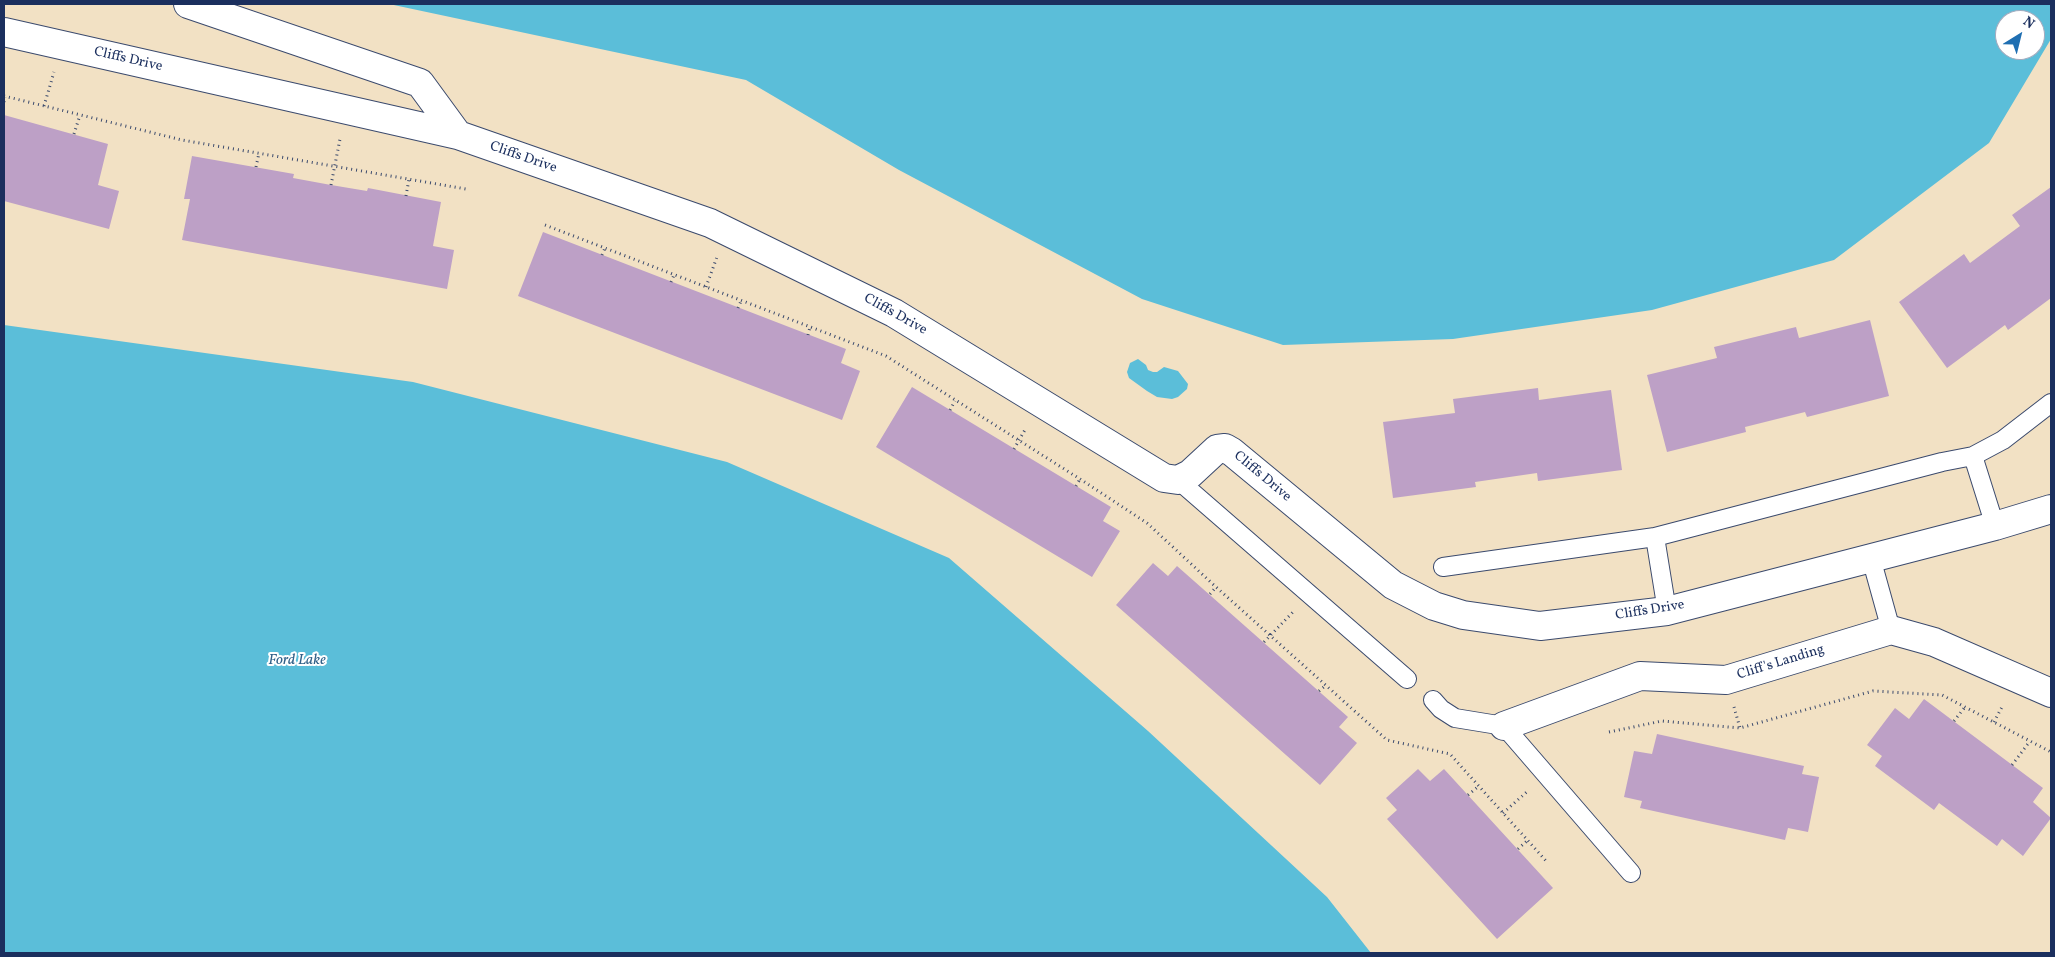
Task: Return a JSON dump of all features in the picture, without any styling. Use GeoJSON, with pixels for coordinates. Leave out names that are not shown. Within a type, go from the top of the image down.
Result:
{"type":"FeatureCollection","features":[{"type":"Feature","properties":{"kind":"street"},"geometry":{"type":"LineString","coordinates":[[188,4],[420,83],[458,135]]}},
{"type":"Feature","properties":{"kind":"street","name":"Cliffs Drive"},"geometry":{"type":"LineString","coordinates":[[4,32],[458,135],[710,223],[894,313],[1164,478],[1178,480],[1190,474],[1216,449],[1224,448],[1232,452],[1393,585],[1434,606],[1463,615],[1540,626],[1667,611],[1995,526],[2051,509]]}},
{"type":"Feature","properties":{"kind":"street"},"geometry":{"type":"LineString","coordinates":[[1890,630],[1934,642],[2051,693]]}},
{"type":"Feature","properties":{"kind":"street","name":"Cliff's Landing"},"geometry":{"type":"LineString","coordinates":[[1504,726],[1640,676],[1726,680],[1890,630]]}},
{"type":"Feature","properties":{"kind":"lane"},"geometry":{"type":"LineString","coordinates":[[1443,567],[1655,537],[1942,462],[1973,456],[2003,440],[2051,403]]}},
{"type":"Feature","properties":{"kind":"lane"},"geometry":{"type":"LineString","coordinates":[[1973,456],[1995,526]]}},
{"type":"Feature","properties":{"kind":"lane"},"geometry":{"type":"LineString","coordinates":[[1178,480],[1407,679]]}},
{"type":"Feature","properties":{"kind":"lane"},"geometry":{"type":"LineString","coordinates":[[1655,537],[1667,611]]}},
{"type":"Feature","properties":{"kind":"lane"},"geometry":{"type":"LineString","coordinates":[[1871,558],[1890,630]]}},
{"type":"Feature","properties":{"kind":"lane"},"geometry":{"type":"LineString","coordinates":[[1433,700],[1441,709],[1455,718],[1504,726],[1631,873]]}},
{"type":"Feature","properties":{"kind":"path"},"geometry":{"type":"LineString","coordinates":[[4,102],[4,96],[182,140],[466,189]]}},
{"type":"Feature","properties":{"kind":"path"},"geometry":{"type":"LineString","coordinates":[[74,134],[80,115]]}},
{"type":"Feature","properties":{"kind":"path"},"geometry":{"type":"LineString","coordinates":[[256,167],[259,153]]}},
{"type":"Feature","properties":{"kind":"path"},"geometry":{"type":"LineString","coordinates":[[331,185],[335,166]]}},
{"type":"Feature","properties":{"kind":"path"},"geometry":{"type":"LineString","coordinates":[[406,196],[409,179]]}},
{"type":"Feature","properties":{"kind":"path"},"geometry":{"type":"LineString","coordinates":[[545,225],[886,356],[1080,479],[1147,523],[1387,740],[1450,754],[1548,863]]}},
{"type":"Feature","properties":{"kind":"path"},"geometry":{"type":"LineString","coordinates":[[602,255],[605,248]]}},
{"type":"Feature","properties":{"kind":"path"},"geometry":{"type":"LineString","coordinates":[[671,282],[674,275]]}},
{"type":"Feature","properties":{"kind":"path"},"geometry":{"type":"LineString","coordinates":[[738,308],[741,301]]}},
{"type":"Feature","properties":{"kind":"path"},"geometry":{"type":"LineString","coordinates":[[808,335],[810,327]]}},
{"type":"Feature","properties":{"kind":"path"},"geometry":{"type":"LineString","coordinates":[[950,410],[955,400]]}},
{"type":"Feature","properties":{"kind":"path"},"geometry":{"type":"LineString","coordinates":[[1014,449],[1018,441]]}},
{"type":"Feature","properties":{"kind":"path"},"geometry":{"type":"LineString","coordinates":[[1076,486],[1080,479]]}},
{"type":"Feature","properties":{"kind":"path"},"geometry":{"type":"LineString","coordinates":[[1210,594],[1216,587]]}},
{"type":"Feature","properties":{"kind":"path"},"geometry":{"type":"LineString","coordinates":[[1264,642],[1309,594]]}},
{"type":"Feature","properties":{"kind":"path"},"geometry":{"type":"LineString","coordinates":[[1320,691],[1326,685]]}},
{"type":"Feature","properties":{"kind":"path"},"geometry":{"type":"LineString","coordinates":[[1609,732],[1662,721],[1740,728],[1873,691],[1942,695],[2051,752]]}},
{"type":"Feature","properties":{"kind":"path"},"geometry":{"type":"LineString","coordinates":[[1954,722],[1965,707]]}},
{"type":"Feature","properties":{"kind":"path"},"geometry":{"type":"LineString","coordinates":[[2012,765],[2030,741]]}},
{"type":"Feature","properties":{"kind":"path"},"geometry":{"type":"LineString","coordinates":[[1503,813],[1546,775]]}},
{"type":"Feature","properties":{"kind":"path"},"geometry":{"type":"LineString","coordinates":[[1468,795],[1479,786]]}},
{"type":"Feature","properties":{"kind":"path"},"geometry":{"type":"LineString","coordinates":[[1518,850],[1528,840]]}},
{"type":"Feature","properties":{"kind":"water"},"geometry":{"type":"Polygon","coordinates":[[[389,4],[2051,4],[2051,39],[2045,49],[2045,10],[1995,10],[1995,60],[2038,60],[1989,143],[1834,260],[1652,310],[1453,339],[1283,345],[1142,299],[899,170],[746,80],[389,4]]]}},
{"type":"Feature","properties":{"kind":"water","name":"Ford Lake"},"geometry":{"type":"Polygon","coordinates":[[[4,325],[413,382],[727,462],[949,558],[1148,731],[1327,897],[1371,953],[4,953],[4,325]]]}},
{"type":"Feature","properties":{"kind":"water"},"geometry":{"type":"Polygon","coordinates":[[[1138,359],[1146,365],[1148,370],[1153,372],[1157,372],[1164,367],[1178,371],[1188,384],[1187,389],[1178,397],[1172,399],[1157,397],[1147,391],[1129,378],[1127,372],[1130,363],[1138,359]]]}},
{"type":"Feature","properties":{"kind":"building"},"geometry":{"type":"Polygon","coordinates":[[[4,115],[108,144],[98,185],[119,191],[109,229],[4,201],[4,115]]]}},
{"type":"Feature","properties":{"kind":"building"},"geometry":{"type":"Polygon","coordinates":[[[192,156],[294,174],[293,178],[367,191],[368,188],[441,202],[433,246],[454,250],[447,289],[182,240],[190,199],[184,199],[192,156]]]}},
{"type":"Feature","properties":{"kind":"building"},"geometry":{"type":"Polygon","coordinates":[[[2051,187],[2051,298],[2008,330],[2005,325],[1947,368],[1899,302],[1964,254],[1970,263],[2020,226],[2012,215],[2051,187]]]}},
{"type":"Feature","properties":{"kind":"building"},"geometry":{"type":"Polygon","coordinates":[[[543,232],[846,349],[841,363],[860,371],[842,420],[518,296],[543,232]]]}},
{"type":"Feature","properties":{"kind":"building"},"geometry":{"type":"Polygon","coordinates":[[[1870,320],[1889,396],[1807,417],[1805,412],[1745,427],[1746,432],[1667,452],[1647,375],[1717,358],[1714,347],[1796,327],[1799,338],[1870,320]]]}},
{"type":"Feature","properties":{"kind":"building"},"geometry":{"type":"Polygon","coordinates":[[[912,387],[1111,507],[1103,521],[1120,531],[1092,577],[876,447],[912,387]]]}},
{"type":"Feature","properties":{"kind":"building"},"geometry":{"type":"Polygon","coordinates":[[[1538,388],[1539,400],[1611,390],[1622,470],[1538,481],[1537,473],[1475,482],[1476,487],[1393,498],[1383,422],[1455,413],[1453,399],[1538,388]]]}},
{"type":"Feature","properties":{"kind":"building"},"geometry":{"type":"Polygon","coordinates":[[[1153,563],[1168,576],[1177,566],[1348,717],[1339,727],[1357,743],[1320,785],[1116,605],[1153,563]]]}},
{"type":"Feature","properties":{"kind":"building"},"geometry":{"type":"Polygon","coordinates":[[[1924,699],[2043,788],[2033,802],[2051,818],[2023,856],[2002,839],[1997,846],[1939,803],[1934,810],[1875,766],[1882,756],[1867,745],[1895,708],[1909,719],[1924,699]]]}},
{"type":"Feature","properties":{"kind":"building"},"geometry":{"type":"Polygon","coordinates":[[[1657,734],[1804,766],[1802,774],[1819,777],[1808,832],[1788,828],[1785,840],[1640,808],[1642,801],[1624,797],[1634,751],[1652,754],[1657,734]]]}},
{"type":"Feature","properties":{"kind":"building"},"geometry":{"type":"Polygon","coordinates":[[[1418,769],[1430,781],[1444,769],[1553,888],[1497,939],[1387,819],[1397,810],[1386,798],[1418,769]]]}}]}
